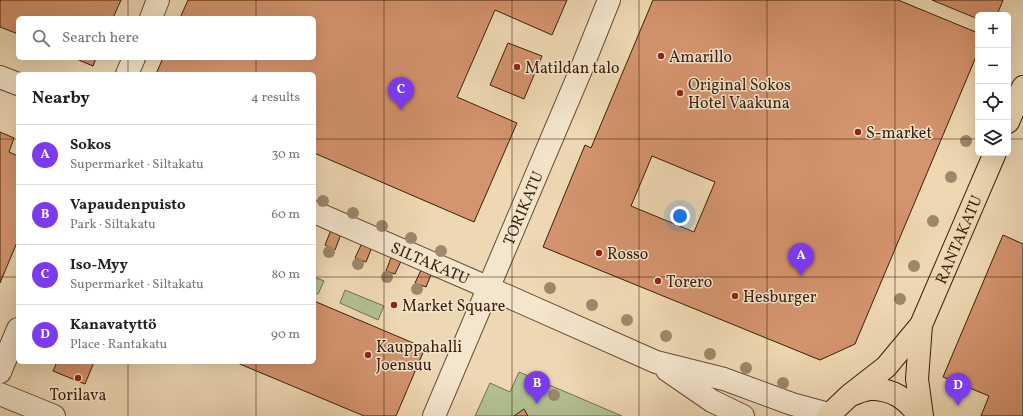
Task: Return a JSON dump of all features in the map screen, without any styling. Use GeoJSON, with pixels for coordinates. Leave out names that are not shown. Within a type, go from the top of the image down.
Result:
{"type":"FeatureCollection","features":[{"type":"Feature","properties":{"kind":"main road"},"geometry":{"type":"LineString","coordinates":[[1009,120],[1023,87]]}},
{"type":"Feature","properties":{"kind":"main road","name":"RANTAKATU"},"geometry":{"type":"LineString","coordinates":[[828,415],[850,395],[886,367],[921,326],[994,156]]}},
{"type":"Feature","properties":{"kind":"main road","name":"RANTAKATU"},"geometry":{"type":"LineString","coordinates":[[921,326],[917,379],[922,416]]}},
{"type":"Feature","properties":{"kind":"main road"},"geometry":{"type":"LineString","coordinates":[[850,395],[871,389],[892,392],[911,404],[919,416]]}},
{"type":"Feature","properties":{"kind":"street"},"geometry":{"type":"LineString","coordinates":[[151,16],[158,0]]}},
{"type":"Feature","properties":{"kind":"street","name":"TORIKATU"},"geometry":{"type":"LineString","coordinates":[[434,416],[583,65],[609,0]]}},
{"type":"Feature","properties":{"kind":"street"},"geometry":{"type":"LineString","coordinates":[[128,72],[133,60]]}},
{"type":"Feature","properties":{"kind":"street"},"geometry":{"type":"LineString","coordinates":[[0,76],[16,83]]}},
{"type":"Feature","properties":{"kind":"street","name":"SILTAKATU"},"geometry":{"type":"LineString","coordinates":[[316,213],[656,362],[724,379],[792,404],[828,415]]}},
{"type":"Feature","properties":{"kind":"street"},"geometry":{"type":"LineString","coordinates":[[0,372],[16,335]]}},
{"type":"Feature","properties":{"kind":"street","name":"SILTAKATU"},"geometry":{"type":"LineString","coordinates":[[656,362],[712,401],[743,416]]}},
{"type":"Feature","properties":{"kind":"street"},"geometry":{"type":"LineString","coordinates":[[0,394],[54,416]]}},
{"type":"Feature","properties":{"kind":"green space"},"geometry":{"type":"Polygon","coordinates":[[[316,278],[324,281],[318,294],[316,294],[316,278]]]}},
{"type":"Feature","properties":{"kind":"green space"},"geometry":{"type":"Polygon","coordinates":[[[345,290],[384,306],[378,320],[340,303],[345,290]]]}},
{"type":"Feature","properties":{"kind":"green space"},"geometry":{"type":"Polygon","coordinates":[[[519,372],[622,416],[475,416],[490,383],[510,392],[519,372]]]}},
{"type":"Feature","properties":{"kind":"building"},"geometry":{"type":"Polygon","coordinates":[[[0,0],[121,0],[114,16],[16,16],[16,33],[0,27],[0,0]]]}},
{"type":"Feature","properties":{"kind":"building"},"geometry":{"type":"Polygon","coordinates":[[[188,0],[567,0],[552,35],[495,10],[457,97],[517,123],[474,222],[316,154],[316,72],[157,72],[162,60],[316,60],[316,16],[181,16],[188,0]]]}},
{"type":"Feature","properties":{"kind":"building"},"geometry":{"type":"Polygon","coordinates":[[[653,0],[898,0],[975,32],[975,59],[855,344],[820,360],[543,247],[585,145],[591,148],[653,0]],[[652,156],[631,206],[694,232],[715,182],[652,156]]]}},
{"type":"Feature","properties":{"kind":"building"},"geometry":{"type":"Polygon","coordinates":[[[932,0],[1003,0],[998,12],[975,12],[975,18],[932,0]]]}},
{"type":"Feature","properties":{"kind":"building","name":"Matildan talo"},"geometry":{"type":"Polygon","coordinates":[[[508,43],[542,56],[524,99],[490,85],[508,43]]]}},
{"type":"Feature","properties":{"kind":"building"},"geometry":{"type":"Polygon","coordinates":[[[79,60],[95,60],[93,66],[79,60]]]}},
{"type":"Feature","properties":{"kind":"building"},"geometry":{"type":"Polygon","coordinates":[[[0,132],[14,138],[9,152],[16,155],[16,245],[0,283],[0,132]]]}},
{"type":"Feature","properties":{"kind":"building"},"geometry":{"type":"Polygon","coordinates":[[[331,230],[341,234],[335,250],[325,245],[331,230]]]}},
{"type":"Feature","properties":{"kind":"building"},"geometry":{"type":"Polygon","coordinates":[[[1003,235],[1023,244],[1023,416],[981,416],[989,396],[943,377],[1003,235]]]}},
{"type":"Feature","properties":{"kind":"building"},"geometry":{"type":"Polygon","coordinates":[[[362,243],[372,247],[366,262],[355,258],[362,243]]]}},
{"type":"Feature","properties":{"kind":"building"},"geometry":{"type":"Polygon","coordinates":[[[392,255],[402,259],[395,274],[386,271],[392,255]]]}},
{"type":"Feature","properties":{"kind":"building"},"geometry":{"type":"Polygon","coordinates":[[[422,268],[432,272],[426,287],[415,283],[422,268]]]}},
{"type":"Feature","properties":{"kind":"building","name":"Kauppahalli Joensuu"},"geometry":{"type":"Polygon","coordinates":[[[316,302],[425,348],[396,416],[364,416],[240,364],[316,364],[316,302]]]}},
{"type":"Feature","properties":{"kind":"building","name":"Torilava"},"geometry":{"type":"Polygon","coordinates":[[[56,364],[93,364],[85,384],[53,371],[56,364]]]}},
{"type":"Feature","properties":{"kind":"building"},"geometry":{"type":"Polygon","coordinates":[[[524,409],[528,416],[514,416],[524,409]]]}},
{"type":"Feature","properties":{"kind":"place","name":"Amarillo"},"geometry":{"type":"Point","coordinates":[661,56]}},
{"type":"Feature","properties":{"kind":"place","name":"Matildan talo"},"geometry":{"type":"Point","coordinates":[517,67]}},
{"type":"Feature","properties":{"kind":"place","name":"Original Sokos Hotel Vaakuna"},"geometry":{"type":"Point","coordinates":[680,93]}},
{"type":"Feature","properties":{"kind":"place","name":"Iso-Myy"},"geometry":{"type":"Point","coordinates":[401,110]}},
{"type":"Feature","properties":{"kind":"place","name":"S-market"},"geometry":{"type":"Point","coordinates":[858,132]}},
{"type":"Feature","properties":{"kind":"place","name":"Rosso"},"geometry":{"type":"Point","coordinates":[599,253]}},
{"type":"Feature","properties":{"kind":"place","name":"Sokos"},"geometry":{"type":"Point","coordinates":[801,276]}},
{"type":"Feature","properties":{"kind":"place","name":"Torero"},"geometry":{"type":"Point","coordinates":[658,281]}},
{"type":"Feature","properties":{"kind":"place","name":"Hesburger"},"geometry":{"type":"Point","coordinates":[735,296]}},
{"type":"Feature","properties":{"kind":"place","name":"Market Square"},"geometry":{"type":"Point","coordinates":[394,305]}},
{"type":"Feature","properties":{"kind":"place","name":"Kauppahalli Joensuu"},"geometry":{"type":"Point","coordinates":[368,355]}},
{"type":"Feature","properties":{"kind":"place","name":"Torilava"},"geometry":{"type":"Point","coordinates":[78,378]}},
{"type":"Feature","properties":{"kind":"place","name":"Vapaudenpuisto"},"geometry":{"type":"Point","coordinates":[537,404]}},
{"type":"Feature","properties":{"kind":"place","name":"Kanavatyttö"},"geometry":{"type":"Point","coordinates":[958,406]}}]}
